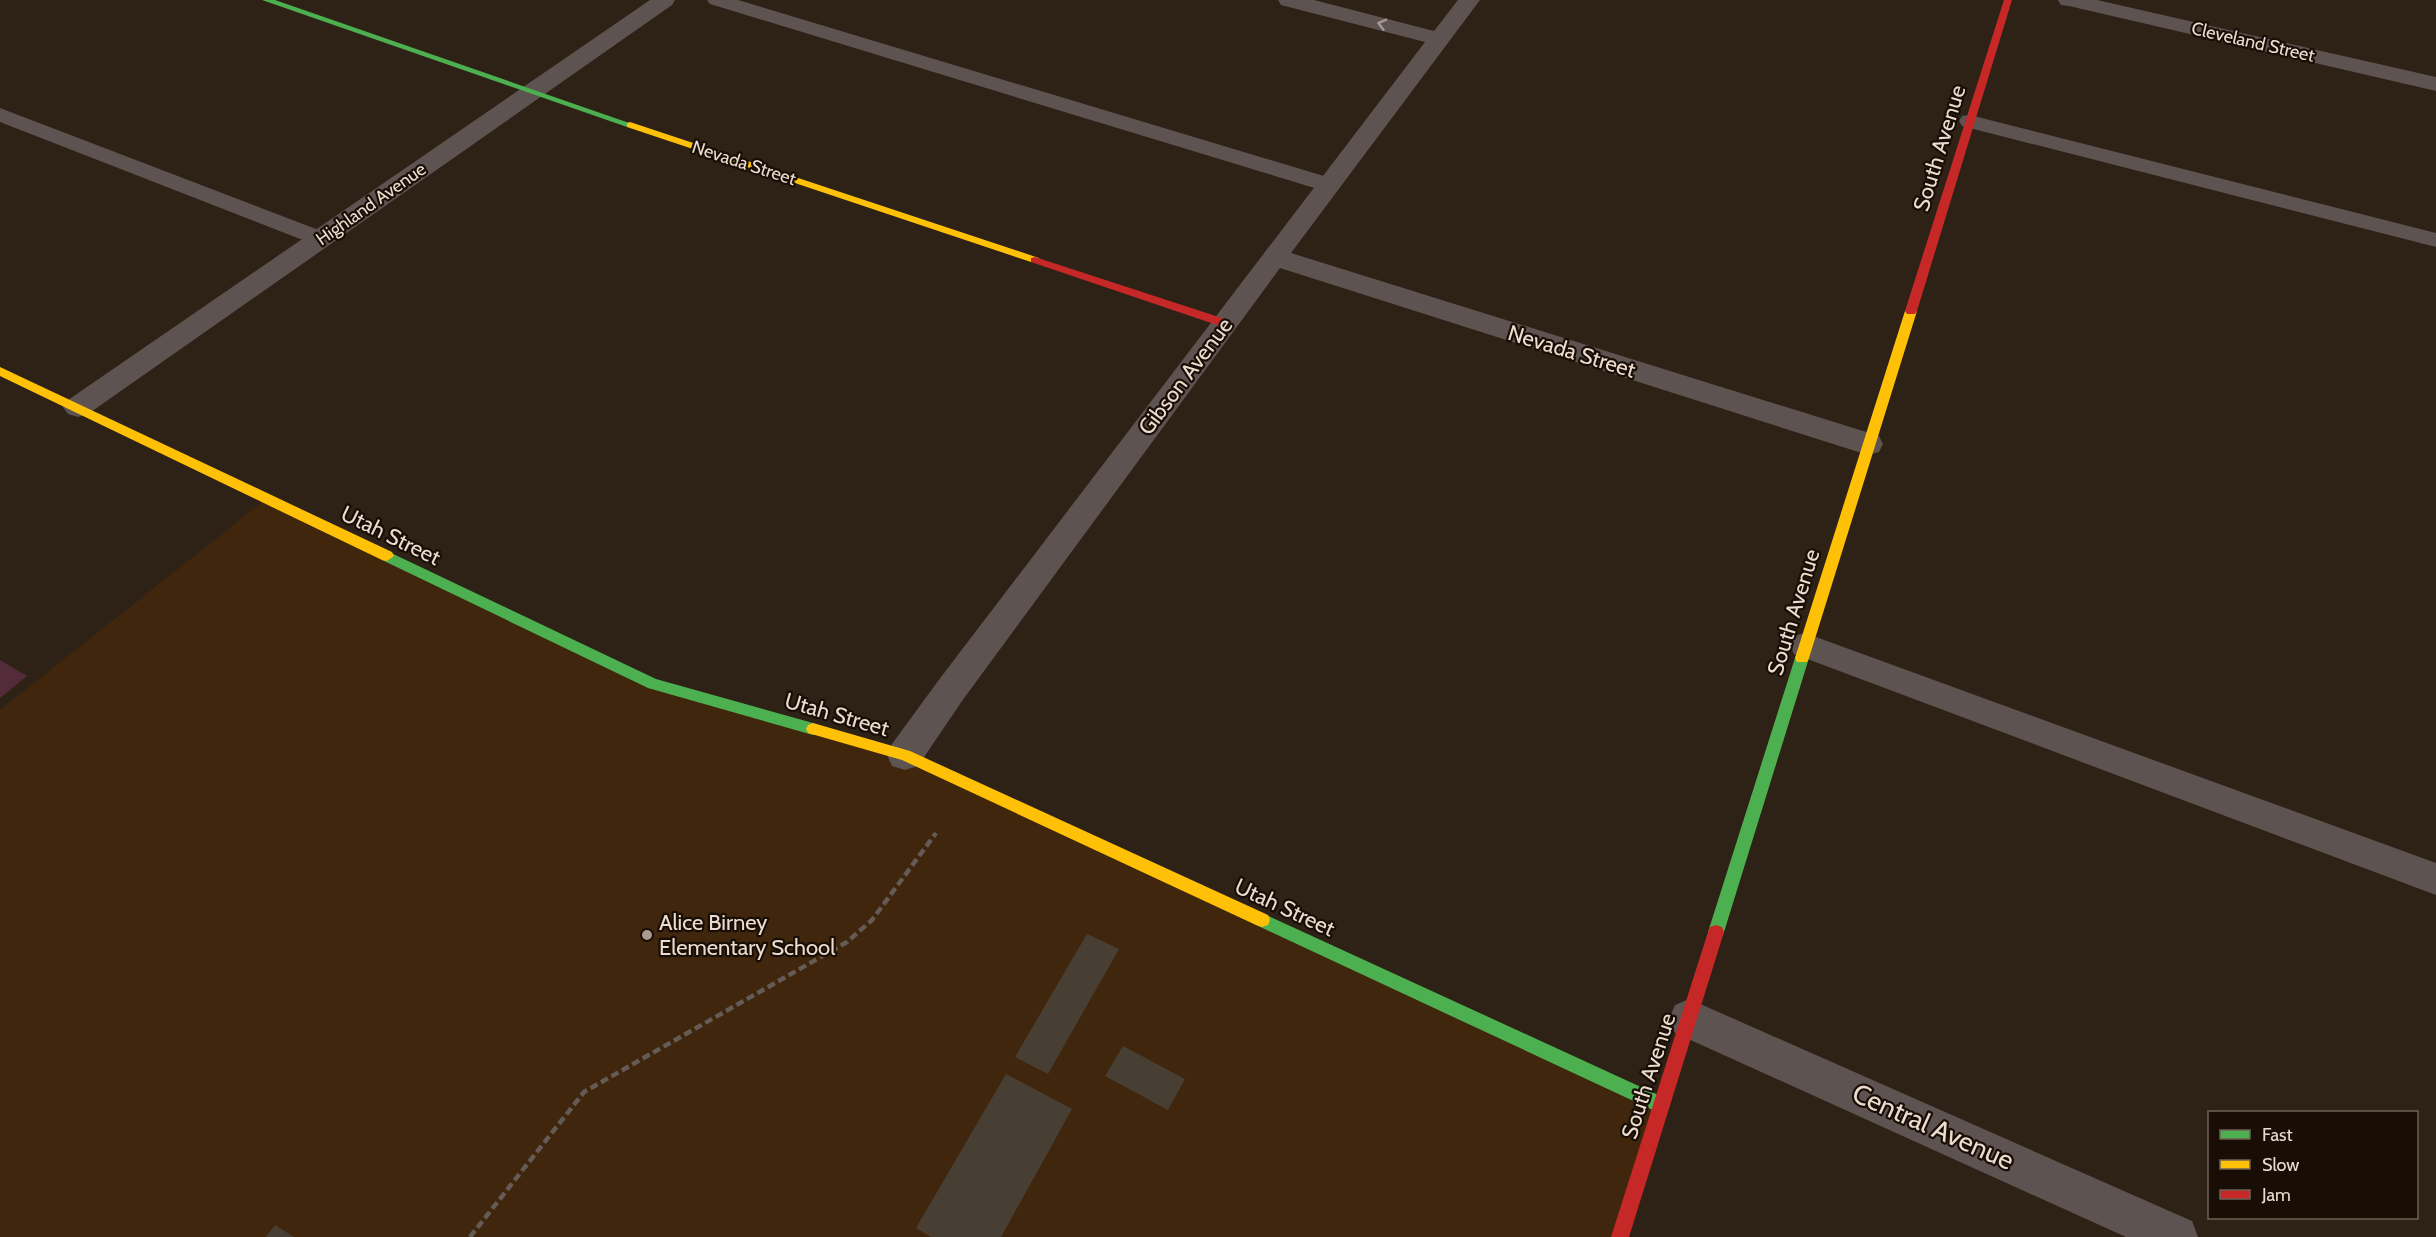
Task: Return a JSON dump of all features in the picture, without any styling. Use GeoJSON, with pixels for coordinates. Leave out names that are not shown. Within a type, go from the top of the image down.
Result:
{"type":"FeatureCollection","features":[{"type":"Feature","properties":{"kind":"street","name":"Nevada Street"},"geometry":{"type":"LineString","coordinates":[[266,0],[530,92],[1224,323]]}},
{"type":"Feature","properties":{"kind":"street","name":"Highland Avenue"},"geometry":{"type":"LineString","coordinates":[[78,407],[664,0]]}},
{"type":"Feature","properties":{"kind":"street"},"geometry":{"type":"LineString","coordinates":[[1289,0],[1439,39]]}},
{"type":"Feature","properties":{"kind":"street","name":"Gibson Avenue"},"geometry":{"type":"LineString","coordinates":[[905,755],[950,691],[1224,323],[1469,0]]}},
{"type":"Feature","properties":{"kind":"street","name":"South Avenue"},"geometry":{"type":"LineString","coordinates":[[1620,1237],[2008,0]]}},
{"type":"Feature","properties":{"kind":"street","name":"Cleveland Street"},"geometry":{"type":"LineString","coordinates":[[2069,0],[2436,84]]}},
{"type":"Feature","properties":{"kind":"street","name":"Nevada Street"},"geometry":{"type":"LineString","coordinates":[[1275,257],[1868,444]]}},
{"type":"Feature","properties":{"kind":"street","name":"Utah Street"},"geometry":{"type":"LineString","coordinates":[[0,371],[653,684],[905,755],[1661,1105]]}},
{"type":"Feature","properties":{"kind":"street","name":"Central Avenue"},"geometry":{"type":"LineString","coordinates":[[1689,1019],[2171,1236]]}},
{"type":"Feature","properties":{"kind":"lane"},"geometry":{"type":"LineString","coordinates":[[717,0],[1329,185]]}},
{"type":"Feature","properties":{"kind":"lane"},"geometry":{"type":"LineString","coordinates":[[0,114],[321,239]]}},
{"type":"Feature","properties":{"kind":"lane"},"geometry":{"type":"LineString","coordinates":[[1970,121],[2436,240]]}},
{"type":"Feature","properties":{"kind":"lane"},"geometry":{"type":"LineString","coordinates":[[1805,645],[2436,879]]}},
{"type":"Feature","properties":{"kind":"path"},"geometry":{"type":"LineString","coordinates":[[470,1237],[584,1092],[847,942],[872,920],[936,833]]}},
{"type":"Feature","properties":{"kind":"shaded area","name":"Alice Birney Elementary School"},"geometry":{"type":"Polygon","coordinates":[[[266,499],[653,684],[905,755],[1661,1105],[1620,1237],[0,1237],[0,710],[266,499]]]}},
{"type":"Feature","properties":{"kind":"shaded area"},"geometry":{"type":"Polygon","coordinates":[[[0,660],[27,676],[0,698],[0,660]]]}},
{"type":"Feature","properties":{"kind":"building"},"geometry":{"type":"Polygon","coordinates":[[[1087,934],[1119,949],[1048,1074],[1015,1057],[1087,934]]]}},
{"type":"Feature","properties":{"kind":"building"},"geometry":{"type":"Polygon","coordinates":[[[1123,1046],[1185,1079],[1168,1110],[1105,1076],[1123,1046]]]}},
{"type":"Feature","properties":{"kind":"building"},"geometry":{"type":"Polygon","coordinates":[[[1006,1074],[1072,1109],[1001,1237],[931,1237],[916,1228],[1006,1074]]]}},
{"type":"Feature","properties":{"kind":"building"},"geometry":{"type":"Polygon","coordinates":[[[275,1225],[294,1237],[266,1237],[275,1225]]]}},
{"type":"Feature","properties":{"kind":"traffic: fast"},"geometry":{"type":"LineString","coordinates":[[266,0],[630,125]]}},
{"type":"Feature","properties":{"kind":"traffic: fast"},"geometry":{"type":"LineString","coordinates":[[387,556],[653,684],[813,729]]}},
{"type":"Feature","properties":{"kind":"traffic: fast"},"geometry":{"type":"LineString","coordinates":[[1716,932],[1802,658]]}},
{"type":"Feature","properties":{"kind":"traffic: fast"},"geometry":{"type":"LineString","coordinates":[[1262,920],[1661,1105]]}},
{"type":"Feature","properties":{"kind":"traffic: slow"},"geometry":{"type":"LineString","coordinates":[[630,125],[1035,260]]}},
{"type":"Feature","properties":{"kind":"traffic: slow"},"geometry":{"type":"LineString","coordinates":[[1802,658],[1911,311]]}},
{"type":"Feature","properties":{"kind":"traffic: slow"},"geometry":{"type":"LineString","coordinates":[[0,371],[387,556]]}},
{"type":"Feature","properties":{"kind":"traffic: slow"},"geometry":{"type":"LineString","coordinates":[[813,729],[905,755],[1262,920]]}},
{"type":"Feature","properties":{"kind":"traffic: jam"},"geometry":{"type":"LineString","coordinates":[[1911,311],[2008,0]]}},
{"type":"Feature","properties":{"kind":"traffic: jam"},"geometry":{"type":"LineString","coordinates":[[1035,260],[1224,323]]}},
{"type":"Feature","properties":{"kind":"traffic: jam"},"geometry":{"type":"LineString","coordinates":[[1620,1237],[1716,932]]}},
{"type":"Feature","properties":{"kind":"place","name":"Alice Birney Elementary School"},"geometry":{"type":"Point","coordinates":[647,935]}}]}
